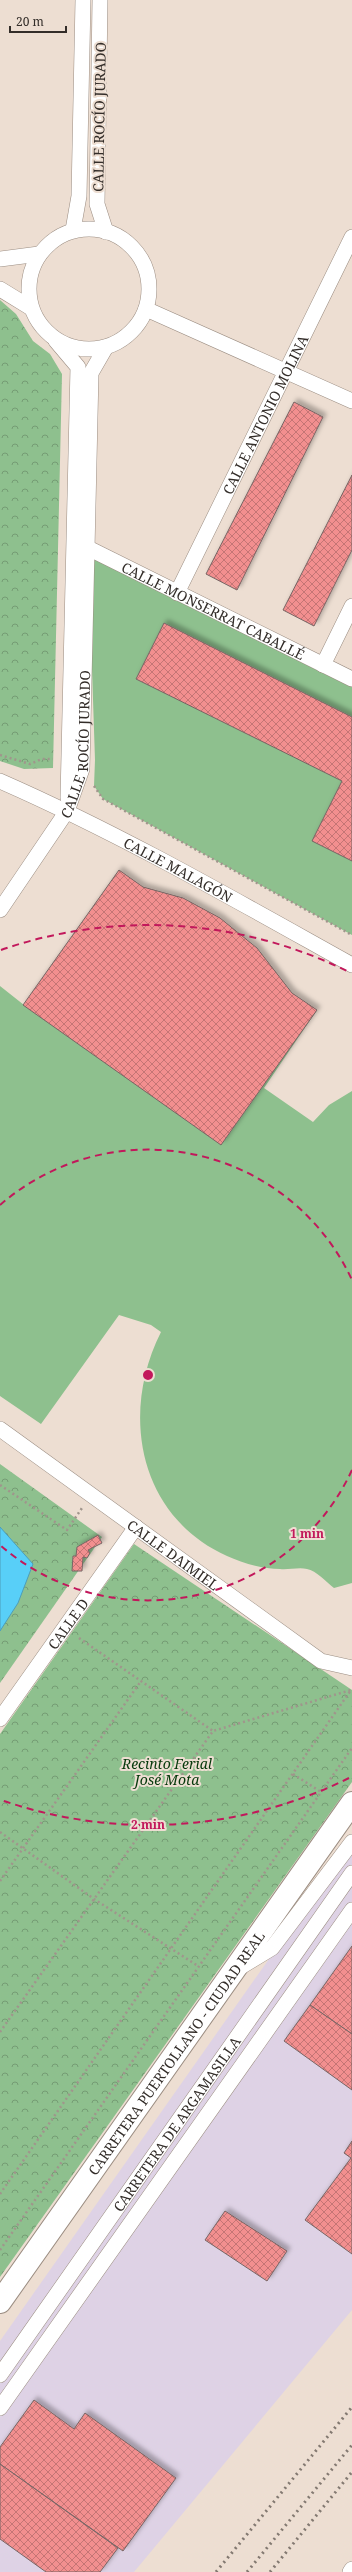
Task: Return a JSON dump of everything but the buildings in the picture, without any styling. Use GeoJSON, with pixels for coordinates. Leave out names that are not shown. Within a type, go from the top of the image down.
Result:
{"type":"FeatureCollection","features":[{"type":"Feature","properties":{"kind":"highway","name":"CARRETERA PUERTOLLANO - CIUDAD REAL"},"geometry":{"type":"LineString","coordinates":[[0,2302],[352,1803]]}},
{"type":"Feature","properties":{"kind":"street","name":"CALLE ROCÍO JURADO"},"geometry":{"type":"LineString","coordinates":[[72,230],[79,196],[82,0]]}},
{"type":"Feature","properties":{"kind":"street","name":"CALLE ROCÍO JURADO"},"geometry":{"type":"LineString","coordinates":[[100,0],[98,204],[106,232]]}},
{"type":"Feature","properties":{"kind":"street"},"geometry":{"type":"LineString","coordinates":[[94,228],[106,232],[119,236],[135,250],[146,268],[150,288],[146,309],[140,323],[125,338],[106,347],[85,350],[56,341],[41,327],[31,308],[29,280],[38,254],[53,239],[72,230],[94,228]]}},
{"type":"Feature","properties":{"kind":"street","name":"CALLE ANTONIO MOLINA"},"geometry":{"type":"LineString","coordinates":[[177,592],[288,371],[352,237]]}},
{"type":"Feature","properties":{"kind":"street"},"geometry":{"type":"LineString","coordinates":[[0,259],[38,254]]}},
{"type":"Feature","properties":{"kind":"street"},"geometry":{"type":"LineString","coordinates":[[0,289],[31,308]]}},
{"type":"Feature","properties":{"kind":"street"},"geometry":{"type":"LineString","coordinates":[[146,309],[288,371],[352,401]]}},
{"type":"Feature","properties":{"kind":"street","name":"CALLE ROCÍO JURADO"},"geometry":{"type":"LineString","coordinates":[[56,341],[78,367],[82,769],[67,811]]}},
{"type":"Feature","properties":{"kind":"street","name":"CALLE ROCÍO JURADO"},"geometry":{"type":"LineString","coordinates":[[67,811],[91,373],[106,347]]}},
{"type":"Feature","properties":{"kind":"street","name":"CALLE MONSERRAT CABALLÉ"},"geometry":{"type":"LineString","coordinates":[[81,548],[177,592],[352,679]]}},
{"type":"Feature","properties":{"kind":"street"},"geometry":{"type":"LineString","coordinates":[[323,665],[352,606]]}},
{"type":"Feature","properties":{"kind":"street","name":"CALLE MALAGÓN"},"geometry":{"type":"LineString","coordinates":[[0,781],[67,811],[252,909],[352,966]]}},
{"type":"Feature","properties":{"kind":"street"},"geometry":{"type":"LineString","coordinates":[[0,910],[67,811]]}},
{"type":"Feature","properties":{"kind":"street","name":"CALLE DAIMIEL"},"geometry":{"type":"LineString","coordinates":[[0,1429],[321,1661],[352,1668]]}},
{"type":"Feature","properties":{"kind":"street","name":"CALLE D"},"geometry":{"type":"LineString","coordinates":[[0,1719],[136,1527]]}},
{"type":"Feature","properties":{"kind":"street"},"geometry":{"type":"LineString","coordinates":[[233,1972],[272,1948],[352,1842]]}},
{"type":"Feature","properties":{"kind":"street","name":"CARRETERA DE ARGAMASILLA"},"geometry":{"type":"LineString","coordinates":[[0,2374],[352,1873]]}},
{"type":"Feature","properties":{"kind":"street","name":"CARRETERA DE ARGAMASILLA"},"geometry":{"type":"LineString","coordinates":[[0,2408],[352,1910]]}},
{"type":"Feature","properties":{"kind":"path"},"geometry":{"type":"LineString","coordinates":[[0,755],[30,764],[42,759],[69,759]]}},
{"type":"Feature","properties":{"kind":"path"},"geometry":{"type":"LineString","coordinates":[[94,780],[94,786],[103,800],[352,935]]}},
{"type":"Feature","properties":{"kind":"path"},"geometry":{"type":"LineString","coordinates":[[0,1485],[67,1530],[86,1502]]}},
{"type":"Feature","properties":{"kind":"path"},"geometry":{"type":"LineString","coordinates":[[65,1627],[213,1731]]}},
{"type":"Feature","properties":{"kind":"path"},"geometry":{"type":"LineString","coordinates":[[0,1881],[140,1681]]}},
{"type":"Feature","properties":{"kind":"path"},"geometry":{"type":"LineString","coordinates":[[0,2032],[213,1731],[352,1690]]}},
{"type":"Feature","properties":{"kind":"path"},"geometry":{"type":"LineString","coordinates":[[0,2194],[352,1690]]}},
{"type":"Feature","properties":{"kind":"path"},"geometry":{"type":"LineString","coordinates":[[1,2248],[352,1748]]}},
{"type":"Feature","properties":{"kind":"path"},"geometry":{"type":"LineString","coordinates":[[293,1774],[321,1792]]}},
{"type":"Feature","properties":{"kind":"path"},"geometry":{"type":"LineString","coordinates":[[0,1832],[94,1899],[198,1966]]}},
{"type":"Feature","properties":{"kind":"shaded area"},"geometry":{"type":"Polygon","coordinates":[[[352,1841],[352,2310],[134,2572],[0,2572],[0,2341],[352,1841]]]}},
{"type":"Feature","properties":{"kind":"green space"},"geometry":{"type":"Polygon","coordinates":[[[0,300],[16,314],[33,341],[50,354],[62,374],[53,768],[24,769],[0,761],[0,300]]]}},
{"type":"Feature","properties":{"kind":"green space"},"geometry":{"type":"Polygon","coordinates":[[[88,548],[352,679],[352,935],[103,799],[94,786],[95,760],[88,548]]]}},
{"type":"Feature","properties":{"kind":"green space"},"geometry":{"type":"Polygon","coordinates":[[[119,870],[143,887],[183,898],[220,918],[257,948],[292,993],[317,1010],[264,1088],[313,1122],[329,1105],[352,1091],[352,1583],[334,1588],[318,1574],[304,1568],[267,1568],[239,1561],[227,1556],[197,1538],[173,1516],[156,1489],[145,1459],[140,1428],[142,1396],[148,1363],[161,1332],[151,1325],[119,1315],[41,1424],[0,1396],[0,986],[24,1005],[119,870]]]}},
{"type":"Feature","properties":{"kind":"green space"},"geometry":{"type":"Polygon","coordinates":[[[0,1464],[102,1537],[0,1683],[0,1464]]]}},
{"type":"Feature","properties":{"kind":"green space","name":"Recinto Ferial José Mota"},"geometry":{"type":"Polygon","coordinates":[[[134,1544],[352,1690],[352,1782],[0,2277],[0,1734],[134,1544]]]}},
{"type":"Feature","properties":{"kind":"water"},"geometry":{"type":"Polygon","coordinates":[[[0,1527],[33,1564],[18,1603],[0,1631],[0,1527]]]}},
{"type":"Feature","properties":{"kind":"railway"},"geometry":{"type":"LineString","coordinates":[[216,2572],[352,2407]]}},
{"type":"Feature","properties":{"kind":"railway"},"geometry":{"type":"LineString","coordinates":[[247,2572],[352,2445]]}},
{"type":"Feature","properties":{"kind":"railway"},"geometry":{"type":"LineString","coordinates":[[270,2572],[352,2472]]}}]}
